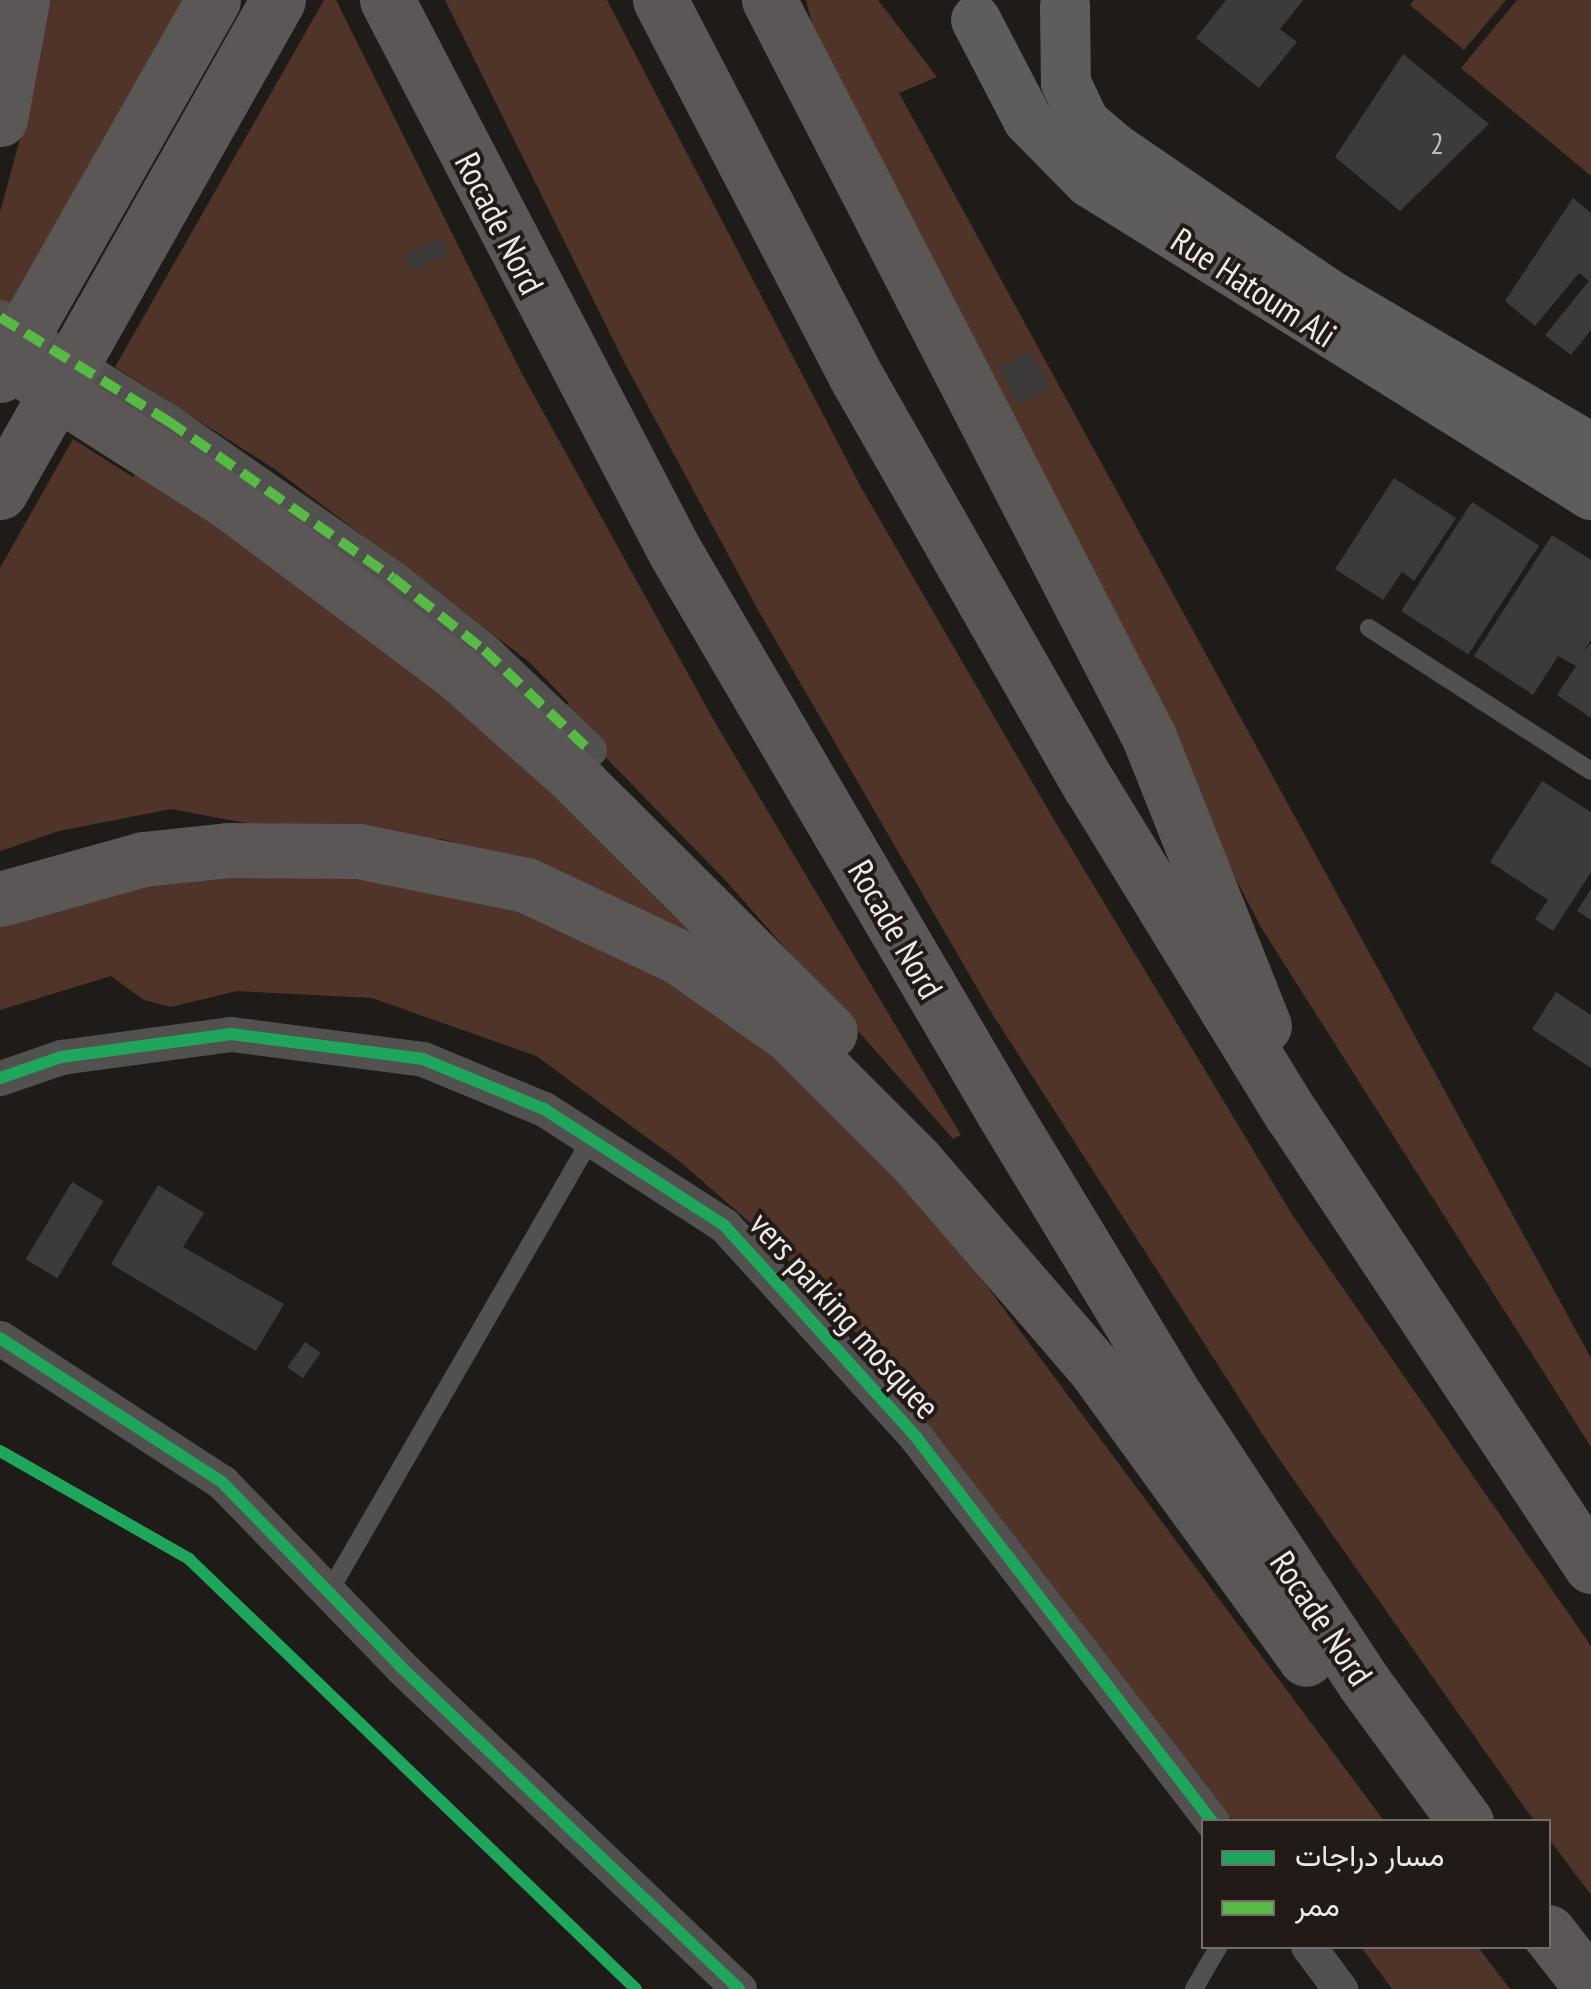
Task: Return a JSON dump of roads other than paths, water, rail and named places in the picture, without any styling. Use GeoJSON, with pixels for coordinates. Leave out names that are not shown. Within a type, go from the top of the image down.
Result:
{"type":"FeatureCollection","features":[{"type":"Feature","properties":{"kind":"highway"},"geometry":{"type":"LineString","coordinates":[[0,119],[22,0]]}},
{"type":"Feature","properties":{"kind":"highway"},"geometry":{"type":"LineString","coordinates":[[0,376],[212,0]]}},
{"type":"Feature","properties":{"kind":"highway"},"geometry":{"type":"LineString","coordinates":[[0,492],[278,0]]}},
{"type":"Feature","properties":{"kind":"highway","name":"Rocade Nord"},"geometry":{"type":"LineString","coordinates":[[388,0],[674,550],[1003,1112],[1177,1399],[1365,1684],[1464,1819]]}},
{"type":"Feature","properties":{"kind":"highway"},"geometry":{"type":"LineString","coordinates":[[660,0],[976,593],[1292,1115],[1491,1421],[1591,1566]]}},
{"type":"Feature","properties":{"kind":"highway"},"geometry":{"type":"LineString","coordinates":[[769,0],[1149,737],[1228,925],[1292,1115]]}},
{"type":"Feature","properties":{"kind":"highway"},"geometry":{"type":"LineString","coordinates":[[789,0],[807,77]]}},
{"type":"Feature","properties":{"kind":"highway"},"geometry":{"type":"LineString","coordinates":[[0,356],[159,436],[427,650],[572,775],[880,1084],[1422,1819]]}},
{"type":"Feature","properties":{"kind":"highway"},"geometry":{"type":"LineString","coordinates":[[0,899],[143,859],[290,848],[414,860],[555,896],[680,957],[790,1036],[916,1160],[1034,1294]]}},
{"type":"Feature","properties":{"kind":"highway"},"geometry":{"type":"LineString","coordinates":[[1551,1936],[1591,1987]]}},
{"type":"Feature","properties":{"kind":"highway"},"geometry":{"type":"LineString","coordinates":[[1520,1949],[1552,1989]]}},
{"type":"Feature","properties":{"kind":"street"},"geometry":{"type":"LineString","coordinates":[[964,10],[1022,28],[1067,3]]}},
{"type":"Feature","properties":{"kind":"street","name":"Rue Hatoum Ali"},"geometry":{"type":"LineString","coordinates":[[1067,3],[1066,82],[1086,123],[1116,149],[1327,293],[1591,448]]}},
{"type":"Feature","properties":{"kind":"street","name":"Rue Hatoum Ali"},"geometry":{"type":"LineString","coordinates":[[964,10],[1028,120],[1089,182],[1591,494]]}},
{"type":"Feature","properties":{"kind":"street"},"geometry":{"type":"LineString","coordinates":[[0,317],[159,436],[393,578],[484,650],[589,750]]}},
{"type":"Feature","properties":{"kind":"street","name":"vers parking mosquee"},"geometry":{"type":"LineString","coordinates":[[0,1078],[61,1057],[231,1034],[423,1059],[544,1109],[724,1225],[916,1437],[1210,1819]]}},
{"type":"Feature","properties":{"kind":"street"},"geometry":{"type":"LineString","coordinates":[[0,1338],[222,1482],[329,1592],[738,1989]]}},
{"type":"Feature","properties":{"kind":"street"},"geometry":{"type":"LineString","coordinates":[[1310,1949],[1340,1989]]}},
{"type":"Feature","properties":{"kind":"lane"},"geometry":{"type":"LineString","coordinates":[[1369,628],[1591,771]]}},
{"type":"Feature","properties":{"kind":"lane"},"geometry":{"type":"LineString","coordinates":[[329,1592],[591,1139]]}},
{"type":"Feature","properties":{"kind":"lane"},"geometry":{"type":"LineString","coordinates":[[1491,1421],[1559,1478]]}},
{"type":"Feature","properties":{"kind":"lane"},"geometry":{"type":"LineString","coordinates":[[1194,1989],[1217,1949]]}}]}
